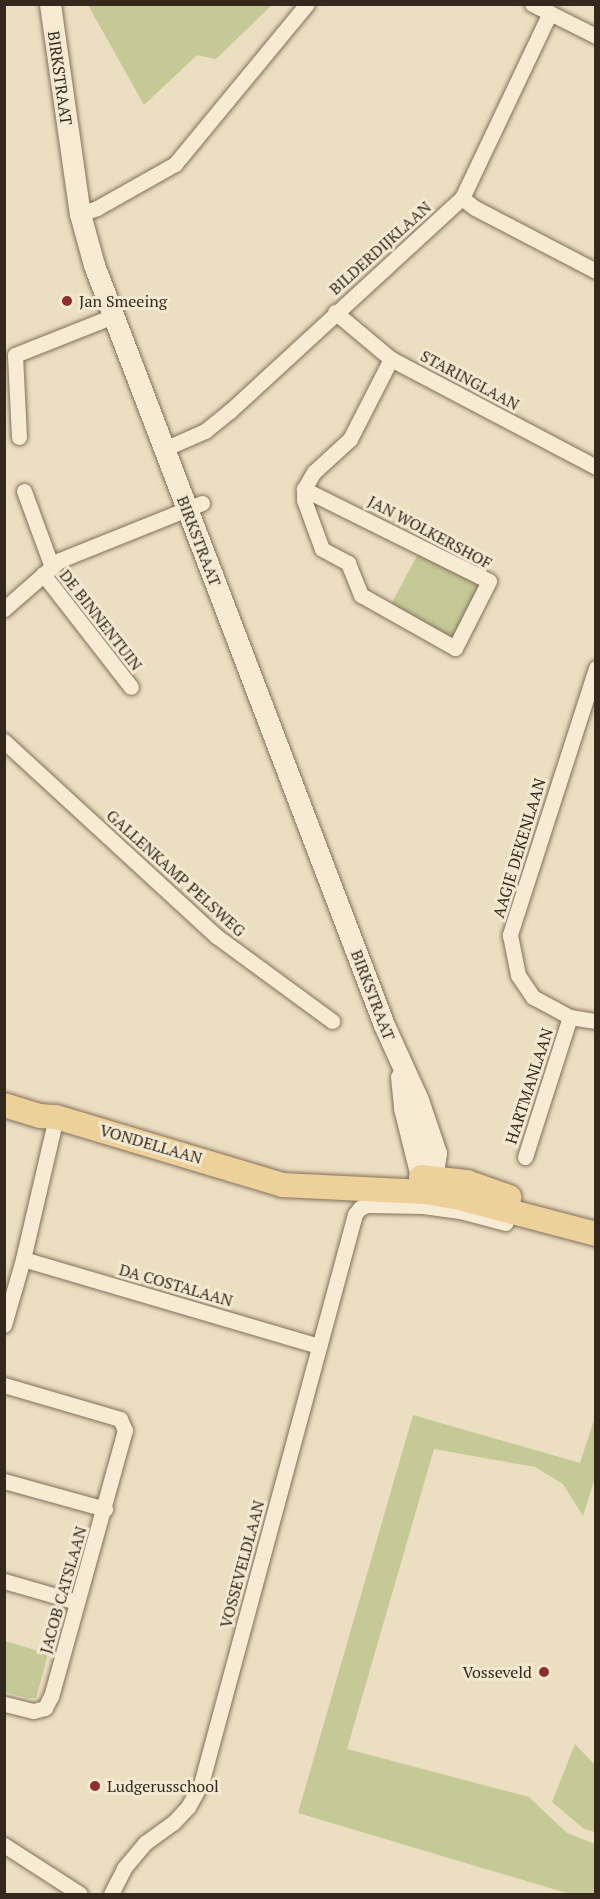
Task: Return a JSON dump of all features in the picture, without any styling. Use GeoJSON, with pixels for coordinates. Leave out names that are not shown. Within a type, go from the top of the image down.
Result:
{"type":"FeatureCollection","features":[{"type":"Feature","properties":{"kind":"main road","name":"BIRKSTRAAT"},"geometry":{"type":"LineString","coordinates":[[50,4],[80,214],[94,265],[164,449],[195,506],[400,1064],[404,1108],[426,1182]]}},
{"type":"Feature","properties":{"kind":"main road","name":"VONDELLAAN"},"geometry":{"type":"LineString","coordinates":[[4,1094],[42,1107],[56,1116],[245,1172],[426,1182]]}},
{"type":"Feature","properties":{"kind":"main road","name":"VONDELLAAN"},"geometry":{"type":"LineString","coordinates":[[4,1105],[39,1116],[56,1116]]}},
{"type":"Feature","properties":{"kind":"main road"},"geometry":{"type":"LineString","coordinates":[[426,1182],[467,1182],[513,1199],[544,1219],[596,1234]]}},
{"type":"Feature","properties":{"kind":"street"},"geometry":{"type":"LineString","coordinates":[[80,214],[97,208],[175,164],[307,4]]}},
{"type":"Feature","properties":{"kind":"street"},"geometry":{"type":"LineString","coordinates":[[532,4],[596,36]]}},
{"type":"Feature","properties":{"kind":"street","name":"BILDERDIJKLAAN"},"geometry":{"type":"LineString","coordinates":[[164,449],[205,431],[462,198],[550,13]]}},
{"type":"Feature","properties":{"kind":"street"},"geometry":{"type":"LineString","coordinates":[[462,198],[475,208],[596,271]]}},
{"type":"Feature","properties":{"kind":"street","name":"STARINGLAAN"},"geometry":{"type":"LineString","coordinates":[[335,312],[391,358],[596,466]]}},
{"type":"Feature","properties":{"kind":"street"},"geometry":{"type":"LineString","coordinates":[[19,437],[15,355],[113,316]]}},
{"type":"Feature","properties":{"kind":"street"},"geometry":{"type":"LineString","coordinates":[[304,489],[314,472],[350,439],[391,358]]}},
{"type":"Feature","properties":{"kind":"street","name":"JAN WOLKERSHOF"},"geometry":{"type":"LineString","coordinates":[[304,489],[489,581],[455,648],[362,595],[348,563],[322,549],[304,500],[304,489]]}},
{"type":"Feature","properties":{"kind":"street","name":"DE BINNENTUIN"},"geometry":{"type":"LineString","coordinates":[[24,491],[47,570],[131,687]]}},
{"type":"Feature","properties":{"kind":"street","name":"DE BINNENTUIN"},"geometry":{"type":"LineString","coordinates":[[4,609],[60,560],[195,506]]}},
{"type":"Feature","properties":{"kind":"street","name":"AAGJE DEKENLAAN"},"geometry":{"type":"LineString","coordinates":[[570,1017],[533,997],[518,975],[510,935],[596,668]]}},
{"type":"Feature","properties":{"kind":"street","name":"GALLENKAMP PELSWEG"},"geometry":{"type":"LineString","coordinates":[[4,741],[216,936],[332,1021]]}},
{"type":"Feature","properties":{"kind":"street","name":"HARTMANLAAN"},"geometry":{"type":"LineString","coordinates":[[525,1157],[570,1017],[596,1021]]}},
{"type":"Feature","properties":{"kind":"street"},"geometry":{"type":"LineString","coordinates":[[4,1325],[23,1259],[56,1116]]}},
{"type":"Feature","properties":{"kind":"street","name":"VOSSEVELDLAAN"},"geometry":{"type":"LineString","coordinates":[[111,1894],[124,1868],[145,1843],[180,1815],[201,1784],[355,1214],[367,1205],[423,1206],[460,1211],[505,1223]]}},
{"type":"Feature","properties":{"kind":"street","name":"DA COSTALAAN"},"geometry":{"type":"LineString","coordinates":[[23,1259],[319,1346]]}},
{"type":"Feature","properties":{"kind":"street","name":"JACOB CATSLAAN"},"geometry":{"type":"LineString","coordinates":[[4,1384],[120,1419],[125,1431],[51,1696],[45,1708],[33,1711],[4,1704]]}},
{"type":"Feature","properties":{"kind":"street"},"geometry":{"type":"LineString","coordinates":[[4,1480],[105,1509]]}},
{"type":"Feature","properties":{"kind":"street"},"geometry":{"type":"LineString","coordinates":[[4,1581],[77,1602]]}},
{"type":"Feature","properties":{"kind":"street"},"geometry":{"type":"LineString","coordinates":[[4,1845],[80,1894]]}},
{"type":"Feature","properties":{"kind":"green space"},"geometry":{"type":"Polygon","coordinates":[[[88,5],[272,5],[216,59],[197,55],[144,105],[88,5]]]}},
{"type":"Feature","properties":{"kind":"green space"},"geometry":{"type":"Polygon","coordinates":[[[420,550],[482,583],[450,643],[388,610],[420,550]]]}},
{"type":"Feature","properties":{"kind":"green space"},"geometry":{"type":"Polygon","coordinates":[[[413,1415],[580,1463],[595,1417],[595,1478],[583,1516],[563,1484],[535,1467],[434,1449],[347,1749],[529,1797],[567,1833],[595,1844],[595,1894],[570,1894],[298,1813],[413,1415]]]}},
{"type":"Feature","properties":{"kind":"green space"},"geometry":{"type":"Polygon","coordinates":[[[5,1641],[48,1654],[36,1698],[5,1692],[5,1641]]]}},
{"type":"Feature","properties":{"kind":"green space"},"geometry":{"type":"Polygon","coordinates":[[[575,1744],[595,1765],[595,1832],[584,1829],[552,1802],[575,1744]]]}},
{"type":"Feature","properties":{"kind":"place","name":"Jan Smeeing"},"geometry":{"type":"Point","coordinates":[67,301]}},
{"type":"Feature","properties":{"kind":"place","name":"Vosseveld"},"geometry":{"type":"Point","coordinates":[544,1672]}},
{"type":"Feature","properties":{"kind":"place","name":"Ludgerusschool"},"geometry":{"type":"Point","coordinates":[95,1786]}}]}
